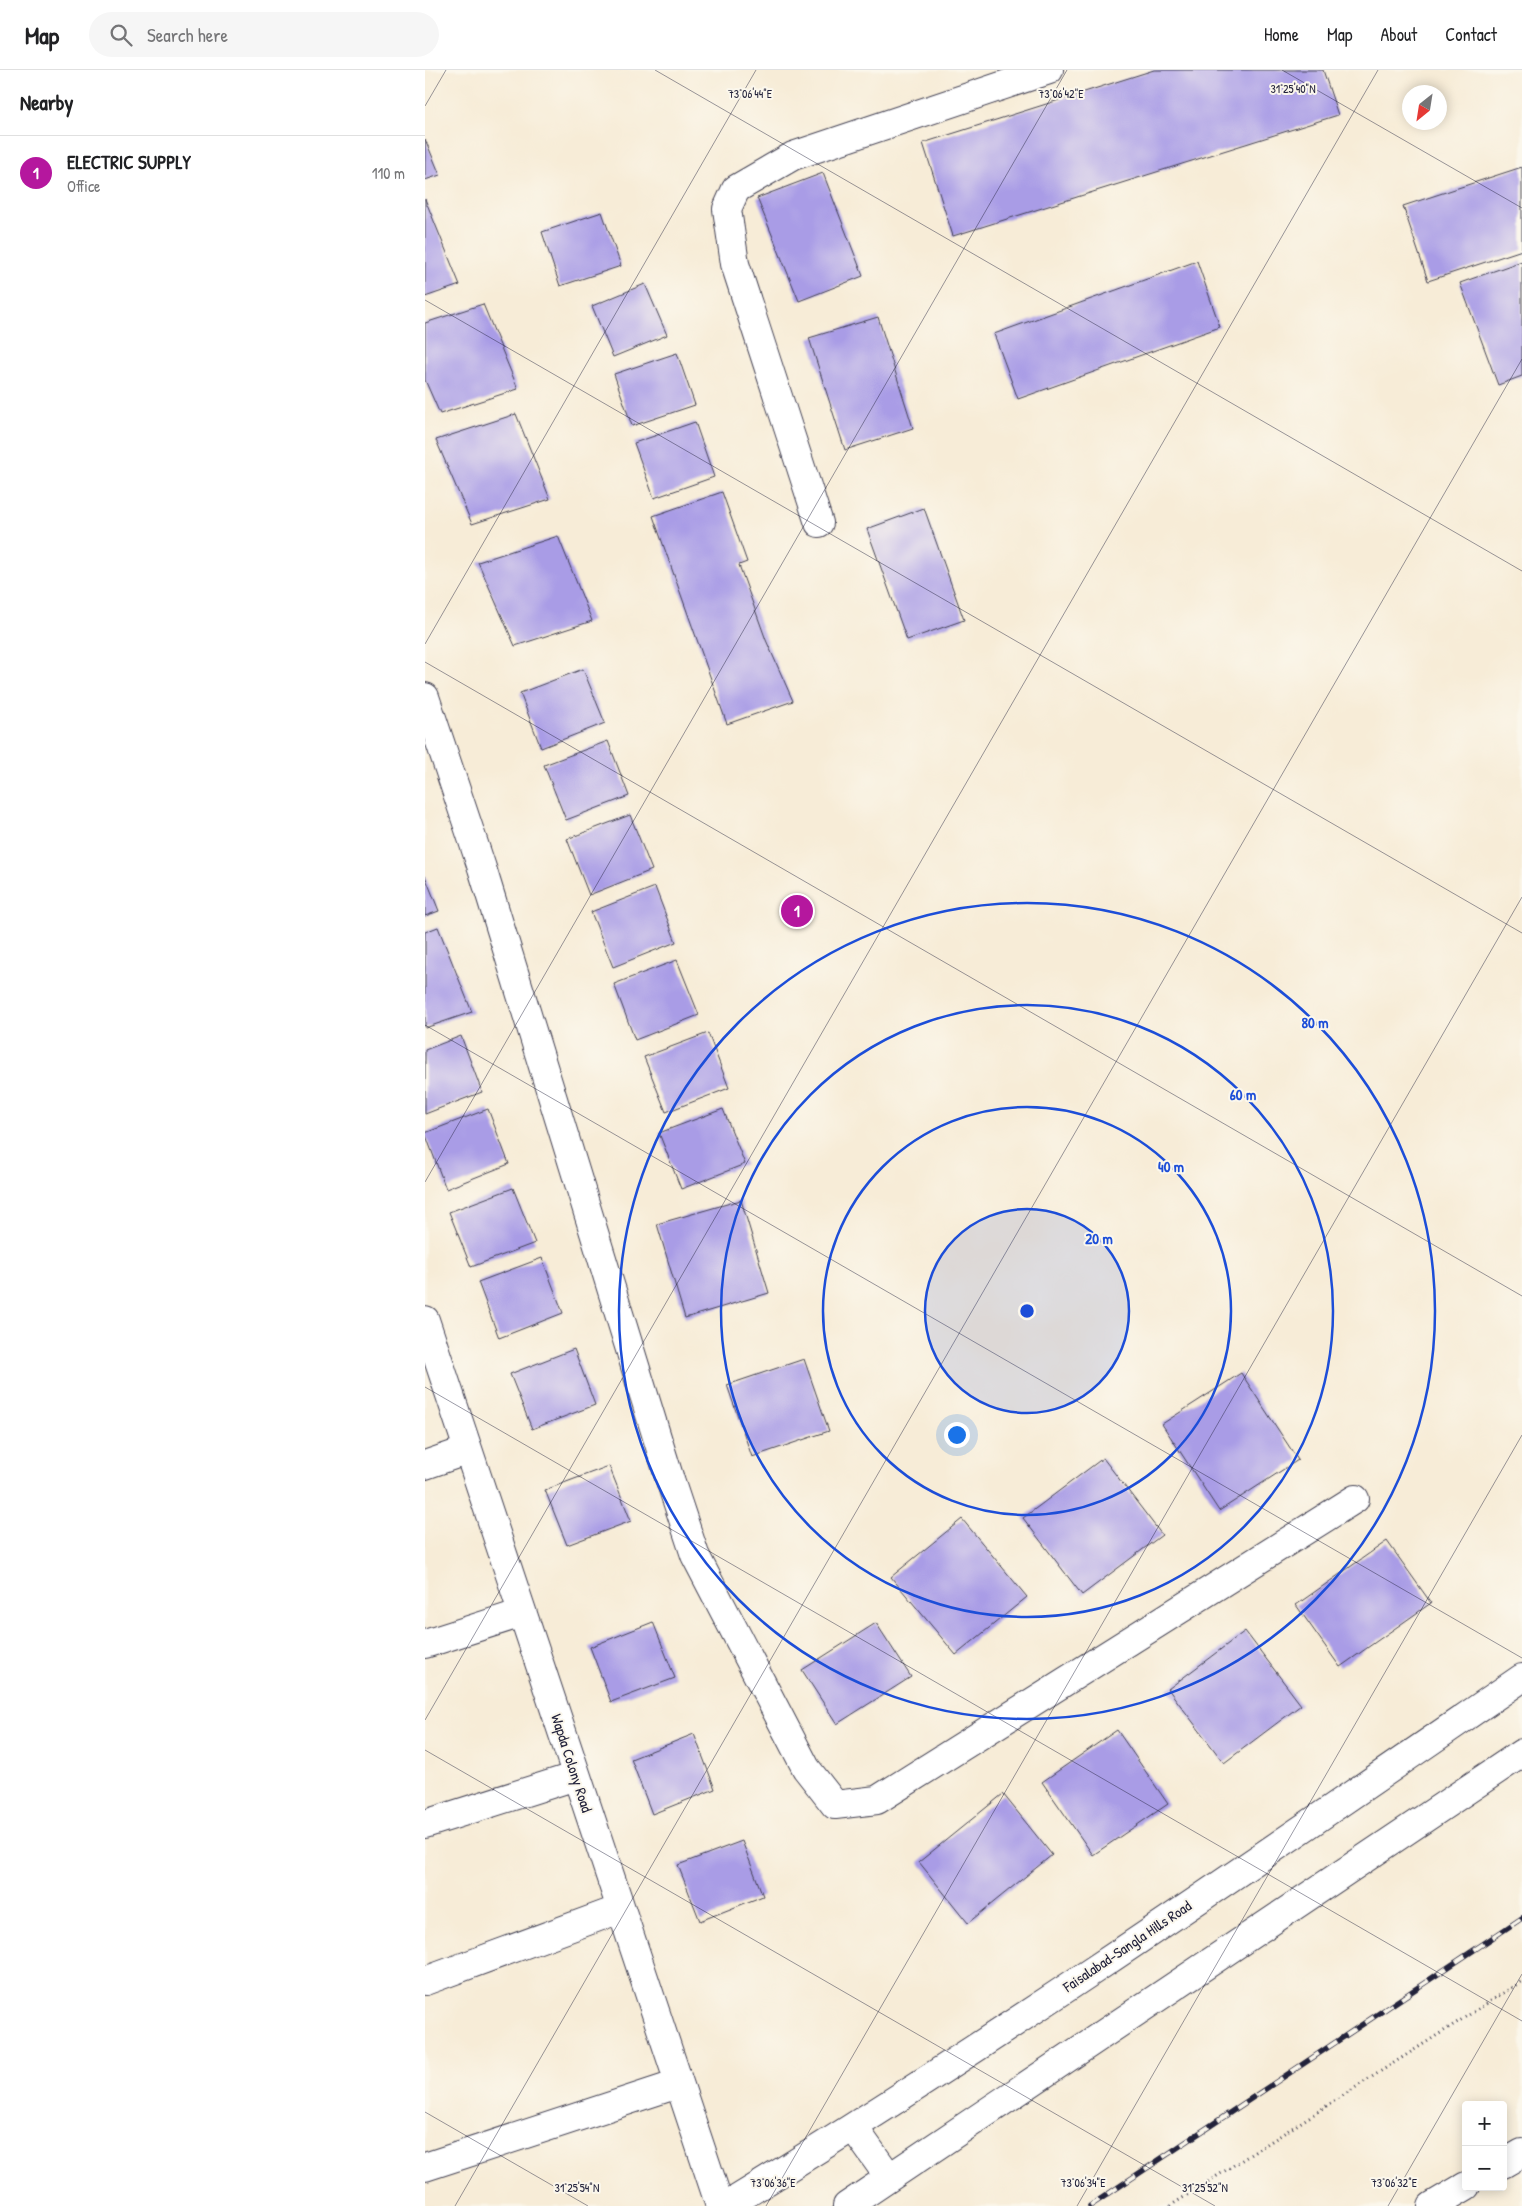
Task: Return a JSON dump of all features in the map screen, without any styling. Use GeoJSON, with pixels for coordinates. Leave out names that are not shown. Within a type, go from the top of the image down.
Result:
{"type":"FeatureCollection","features":[{"type":"Feature","properties":{"kind":"street"},"geometry":{"type":"LineString","coordinates":[[819,523],[735,264],[727,209],[736,189],[793,156],[1049,70]]}},
{"type":"Feature","properties":{"kind":"street"},"geometry":{"type":"LineString","coordinates":[[425,697],[483,868],[671,1483],[695,1555],[806,1768],[835,1805],[877,1800],[1355,1499]]}},
{"type":"Feature","properties":{"kind":"street","name":"Wapda Colony Road"},"geometry":{"type":"LineString","coordinates":[[425,1320],[719,2206]]}},
{"type":"Feature","properties":{"kind":"street"},"geometry":{"type":"LineString","coordinates":[[425,1465],[468,1450]]}},
{"type":"Feature","properties":{"kind":"street"},"geometry":{"type":"LineString","coordinates":[[425,1644],[523,1613]]}},
{"type":"Feature","properties":{"kind":"street","name":"Faisalabad-Sangla Hills Road"},"geometry":{"type":"LineString","coordinates":[[726,2206],[854,2128],[1259,1858],[1522,1678]]}},
{"type":"Feature","properties":{"kind":"street"},"geometry":{"type":"LineString","coordinates":[[847,2206],[1522,1753]]}},
{"type":"Feature","properties":{"kind":"street"},"geometry":{"type":"LineString","coordinates":[[425,1824],[576,1776]]}},
{"type":"Feature","properties":{"kind":"street"},"geometry":{"type":"LineString","coordinates":[[425,1981],[620,1909]]}},
{"type":"Feature","properties":{"kind":"street"},"geometry":{"type":"LineString","coordinates":[[425,2167],[678,2084]]}},
{"type":"Feature","properties":{"kind":"street"},"geometry":{"type":"LineString","coordinates":[[854,2128],[889,2177]]}},
{"type":"Feature","properties":{"kind":"street"},"geometry":{"type":"LineString","coordinates":[[1507,2162],[1522,2153]]}},
{"type":"Feature","properties":{"kind":"street"},"geometry":{"type":"LineString","coordinates":[[1433,2206],[1462,2188]]}},
{"type":"Feature","properties":{"kind":"path"},"geometry":{"type":"LineString","coordinates":[[1170,2206],[1522,1981]]}},
{"type":"Feature","properties":{"kind":"building"},"geometry":{"type":"Polygon","coordinates":[[[1154,70],[1323,70],[1338,115],[953,236],[923,143],[1154,70]]]}},
{"type":"Feature","properties":{"kind":"building"},"geometry":{"type":"Polygon","coordinates":[[[425,139],[440,175],[425,180],[425,139]]]}},
{"type":"Feature","properties":{"kind":"building"},"geometry":{"type":"Polygon","coordinates":[[[1522,167],[1522,250],[1428,281],[1403,206],[1522,167]]]}},
{"type":"Feature","properties":{"kind":"building"},"geometry":{"type":"Polygon","coordinates":[[[823,173],[863,276],[799,301],[757,198],[823,173]]]}},
{"type":"Feature","properties":{"kind":"building"},"geometry":{"type":"Polygon","coordinates":[[[425,199],[460,285],[425,297],[425,199]]]}},
{"type":"Feature","properties":{"kind":"building"},"geometry":{"type":"Polygon","coordinates":[[[602,212],[621,266],[560,286],[542,232],[602,212]]]}},
{"type":"Feature","properties":{"kind":"building"},"geometry":{"type":"Polygon","coordinates":[[[1197,261],[1220,327],[1018,399],[994,334],[1197,261]]]}},
{"type":"Feature","properties":{"kind":"building"},"geometry":{"type":"Polygon","coordinates":[[[1522,261],[1522,376],[1498,385],[1460,283],[1522,261]]]}},
{"type":"Feature","properties":{"kind":"building"},"geometry":{"type":"Polygon","coordinates":[[[645,284],[667,335],[613,357],[592,306],[645,284]]]}},
{"type":"Feature","properties":{"kind":"building"},"geometry":{"type":"Polygon","coordinates":[[[483,304],[518,389],[440,414],[425,380],[425,323],[483,304]]]}},
{"type":"Feature","properties":{"kind":"building"},"geometry":{"type":"Polygon","coordinates":[[[878,317],[913,428],[845,450],[809,338],[878,317]]]}},
{"type":"Feature","properties":{"kind":"building"},"geometry":{"type":"Polygon","coordinates":[[[677,353],[695,405],[632,426],[614,374],[677,353]]]}},
{"type":"Feature","properties":{"kind":"building"},"geometry":{"type":"Polygon","coordinates":[[[516,414],[550,499],[472,524],[436,440],[516,414]]]}},
{"type":"Feature","properties":{"kind":"building"},"geometry":{"type":"Polygon","coordinates":[[[695,422],[714,477],[654,498],[634,443],[695,422]]]}},
{"type":"Feature","properties":{"kind":"building"},"geometry":{"type":"Polygon","coordinates":[[[722,492],[747,562],[739,565],[766,640],[793,701],[727,724],[653,516],[722,492]]]}},
{"type":"Feature","properties":{"kind":"building"},"geometry":{"type":"Polygon","coordinates":[[[924,508],[964,620],[907,640],[867,529],[924,508]]]}},
{"type":"Feature","properties":{"kind":"building"},"geometry":{"type":"Polygon","coordinates":[[[558,536],[592,621],[515,646],[478,562],[558,536]]]}},
{"type":"Feature","properties":{"kind":"building"},"geometry":{"type":"Polygon","coordinates":[[[583,669],[605,723],[541,748],[520,693],[583,669]]]}},
{"type":"Feature","properties":{"kind":"building"},"geometry":{"type":"Polygon","coordinates":[[[608,741],[629,796],[566,820],[544,765],[608,741]]]}},
{"type":"Feature","properties":{"kind":"building"},"geometry":{"type":"Polygon","coordinates":[[[630,815],[652,870],[589,895],[567,839],[630,815]]]}},
{"type":"Feature","properties":{"kind":"building"},"geometry":{"type":"Polygon","coordinates":[[[425,876],[439,911],[425,916],[425,876]]]}},
{"type":"Feature","properties":{"kind":"building"},"geometry":{"type":"Polygon","coordinates":[[[655,887],[676,942],[613,967],[591,912],[655,887]]]}},
{"type":"Feature","properties":{"kind":"building"},"geometry":{"type":"Polygon","coordinates":[[[438,927],[472,1012],[425,1028],[425,932],[438,927]]]}},
{"type":"Feature","properties":{"kind":"building"},"geometry":{"type":"Polygon","coordinates":[[[677,960],[699,1015],[635,1040],[614,984],[677,960]]]}},
{"type":"Feature","properties":{"kind":"building"},"geometry":{"type":"Polygon","coordinates":[[[708,1033],[729,1088],[666,1112],[644,1057],[708,1033]]]}},
{"type":"Feature","properties":{"kind":"building"},"geometry":{"type":"Polygon","coordinates":[[[461,1036],[482,1092],[425,1114],[425,1050],[461,1036]]]}},
{"type":"Feature","properties":{"kind":"building"},"geometry":{"type":"Polygon","coordinates":[[[488,1109],[509,1164],[446,1189],[425,1133],[488,1109]]]}},
{"type":"Feature","properties":{"kind":"building"},"geometry":{"type":"Polygon","coordinates":[[[723,1109],[745,1164],[681,1189],[659,1133],[723,1109]]]}},
{"type":"Feature","properties":{"kind":"building"},"geometry":{"type":"Polygon","coordinates":[[[513,1188],[535,1243],[471,1267],[449,1212],[513,1188]]]}},
{"type":"Feature","properties":{"kind":"building"},"geometry":{"type":"Polygon","coordinates":[[[741,1200],[769,1293],[685,1318],[657,1224],[741,1200]]]}},
{"type":"Feature","properties":{"kind":"building"},"geometry":{"type":"Polygon","coordinates":[[[542,1258],[563,1313],[499,1338],[478,1282],[542,1258]]]}},
{"type":"Feature","properties":{"kind":"building"},"geometry":{"type":"Polygon","coordinates":[[[574,1349],[595,1405],[532,1429],[510,1374],[574,1349]]]}},
{"type":"Feature","properties":{"kind":"building"},"geometry":{"type":"Polygon","coordinates":[[[804,1359],[829,1431],[752,1457],[727,1385],[804,1359]]]}},
{"type":"Feature","properties":{"kind":"building"},"geometry":{"type":"Polygon","coordinates":[[[1241,1373],[1298,1460],[1219,1511],[1162,1424],[1241,1373]]]}},
{"type":"Feature","properties":{"kind":"building"},"geometry":{"type":"Polygon","coordinates":[[[1103,1458],[1162,1535],[1082,1595],[1023,1518],[1103,1458]]]}},
{"type":"Feature","properties":{"kind":"building"},"geometry":{"type":"Polygon","coordinates":[[[609,1466],[631,1521],[567,1545],[545,1490],[609,1466]]]}},
{"type":"Feature","properties":{"kind":"building"},"geometry":{"type":"Polygon","coordinates":[[[962,1519],[1027,1597],[956,1655],[891,1577],[962,1519]]]}},
{"type":"Feature","properties":{"kind":"building"},"geometry":{"type":"Polygon","coordinates":[[[1387,1541],[1431,1603],[1340,1667],[1296,1605],[1387,1541]]]}},
{"type":"Feature","properties":{"kind":"building"},"geometry":{"type":"Polygon","coordinates":[[[653,1622],[675,1678],[611,1702],[590,1647],[653,1622]]]}},
{"type":"Feature","properties":{"kind":"building"},"geometry":{"type":"Polygon","coordinates":[[[876,1623],[911,1677],[837,1724],[802,1670],[876,1623]]]}},
{"type":"Feature","properties":{"kind":"building"},"geometry":{"type":"Polygon","coordinates":[[[1245,1631],[1301,1705],[1224,1763],[1168,1689],[1245,1631]]]}},
{"type":"Feature","properties":{"kind":"building"},"geometry":{"type":"Polygon","coordinates":[[[1117,1730],[1168,1804],[1093,1855],[1042,1782],[1117,1730]]]}},
{"type":"Feature","properties":{"kind":"building"},"geometry":{"type":"Polygon","coordinates":[[[694,1734],[715,1789],[652,1814],[631,1759],[694,1734]]]}},
{"type":"Feature","properties":{"kind":"building"},"geometry":{"type":"Polygon","coordinates":[[[1003,1794],[1052,1855],[968,1923],[919,1862],[1003,1794]]]}},
{"type":"Feature","properties":{"kind":"building"},"geometry":{"type":"Polygon","coordinates":[[[742,1841],[763,1896],[700,1921],[678,1865],[742,1841]]]}},
{"type":"Feature","properties":{"kind":"railway"},"geometry":{"type":"LineString","coordinates":[[1090,2206],[1522,1918]]}},
{"type":"Feature","properties":{"kind":"place","name":"ELECTRIC SUPPLY"},"geometry":{"type":"Point","coordinates":[797,911]}}]}
